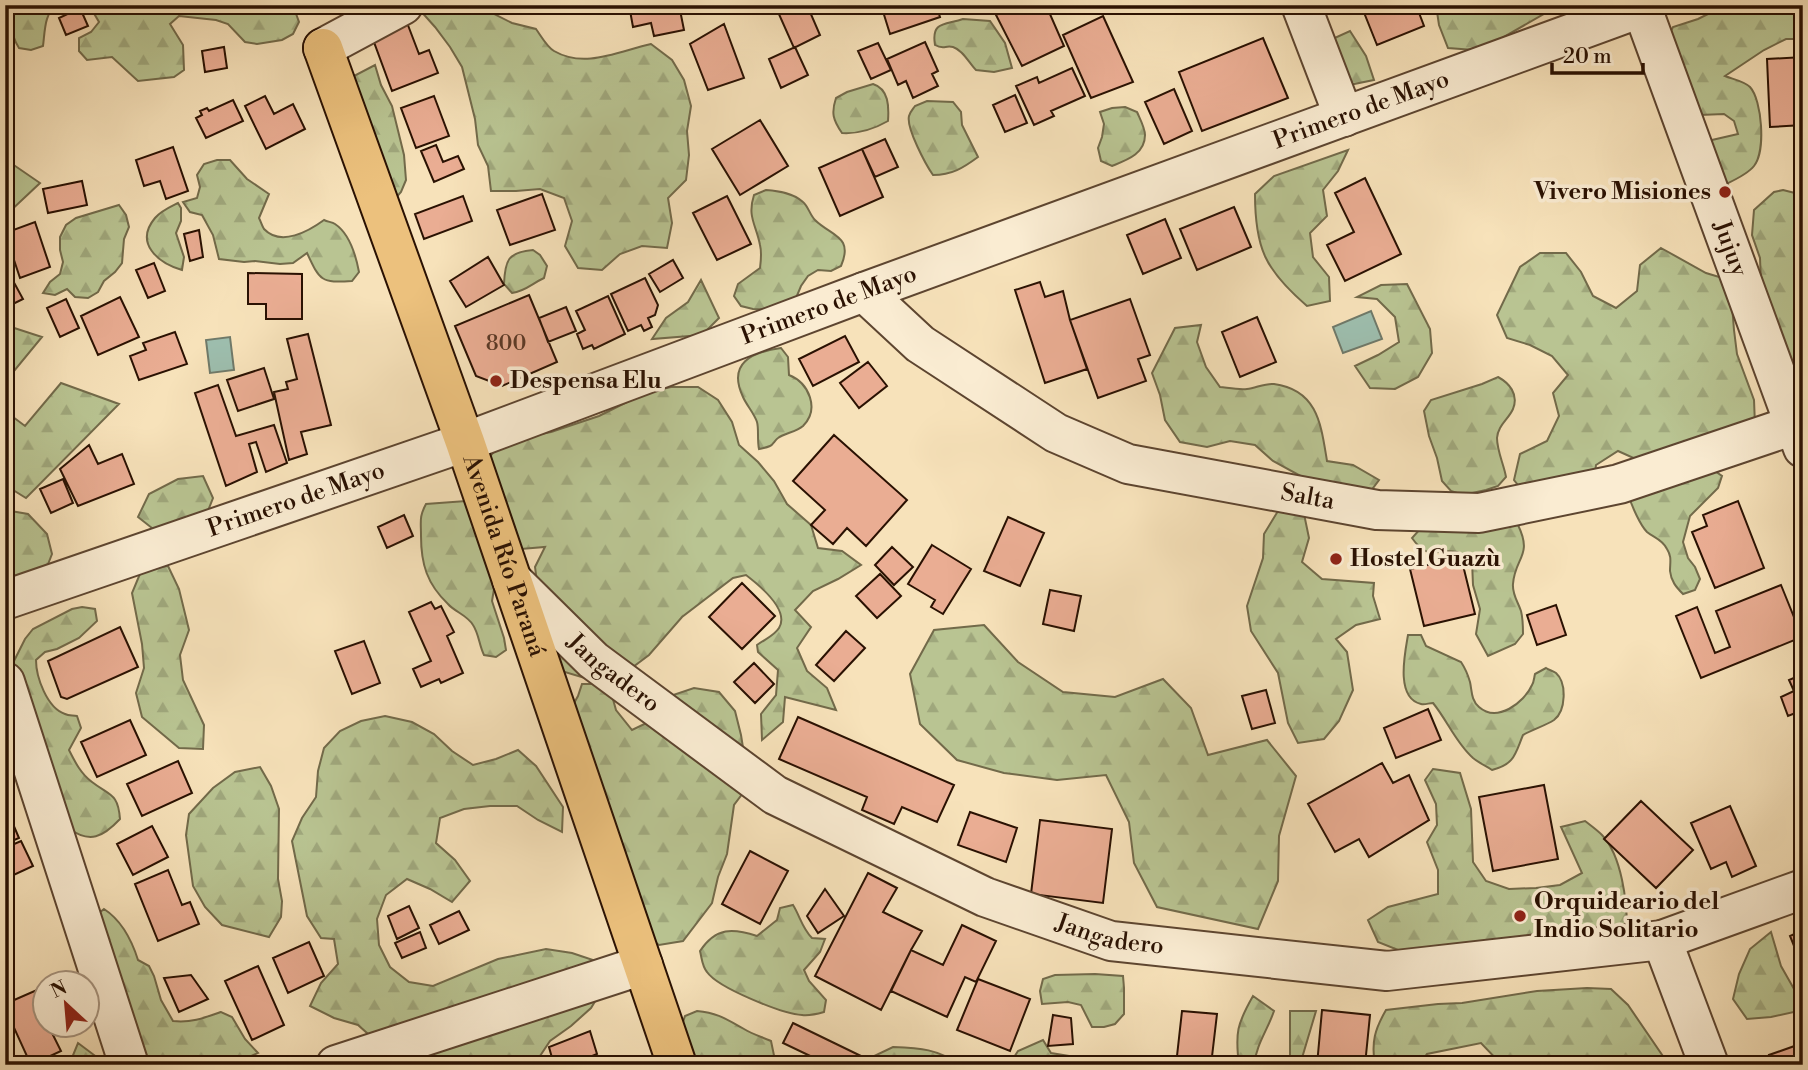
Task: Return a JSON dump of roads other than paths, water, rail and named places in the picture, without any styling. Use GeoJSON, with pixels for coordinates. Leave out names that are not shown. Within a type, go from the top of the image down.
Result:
{"type":"FeatureCollection","features":[{"type":"Feature","properties":{"kind":"main road","name":"Avenida Río Paraná"},"geometry":{"type":"LineString","coordinates":[[323,48],[465,442],[677,1065]]}},
{"type":"Feature","properties":{"kind":"street"},"geometry":{"type":"LineString","coordinates":[[323,48],[403,5]]}},
{"type":"Feature","properties":{"kind":"street"},"geometry":{"type":"LineString","coordinates":[[1301,5],[1343,117]]}},
{"type":"Feature","properties":{"kind":"street","name":"Primero de Mayo"},"geometry":{"type":"LineString","coordinates":[[5,600],[465,442],[864,292],[1645,7]]}},
{"type":"Feature","properties":{"kind":"street","name":"Jujuy"},"geometry":{"type":"LineString","coordinates":[[1645,7],[1799,437]]}},
{"type":"Feature","properties":{"kind":"street","name":"Salta"},"geometry":{"type":"LineString","coordinates":[[864,292],[920,344],[1045,426],[1128,464],[1377,510],[1479,513],[1619,484],[1799,437]]}},
{"type":"Feature","properties":{"kind":"street","name":"Jangadero"},"geometry":{"type":"LineString","coordinates":[[512,580],[593,660],[775,795],[985,897],[1111,941],[1387,971],[1662,940],[1803,888]]}},
{"type":"Feature","properties":{"kind":"street"},"geometry":{"type":"LineString","coordinates":[[5,682],[129,1065]]}},
{"type":"Feature","properties":{"kind":"street"},"geometry":{"type":"LineString","coordinates":[[1662,940],[1709,1065]]}},
{"type":"Feature","properties":{"kind":"street"},"geometry":{"type":"LineString","coordinates":[[336,1065],[643,965]]}},
{"type":"Feature","properties":{"kind":"place","name":"Vivero Misiones"},"geometry":{"type":"Point","coordinates":[1725,192]}},
{"type":"Feature","properties":{"kind":"place","name":"Despensa Elu"},"geometry":{"type":"Point","coordinates":[496,381]}},
{"type":"Feature","properties":{"kind":"place","name":"Hostel Guazù"},"geometry":{"type":"Point","coordinates":[1336,559]}},
{"type":"Feature","properties":{"kind":"place","name":"Orquideario del Indio Solitario"},"geometry":{"type":"Point","coordinates":[1520,916]}}]}
